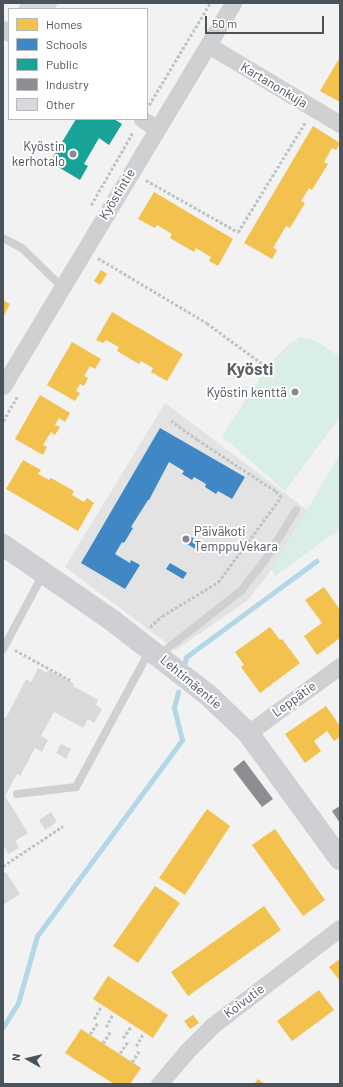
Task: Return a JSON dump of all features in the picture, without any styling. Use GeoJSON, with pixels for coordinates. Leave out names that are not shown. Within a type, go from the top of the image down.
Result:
{"type":"FeatureCollection","features":[{"type":"Feature","properties":{"kind":"street","name":"Kyöstintie"},"geometry":{"type":"LineString","coordinates":[[3,386],[233,3]]}},
{"type":"Feature","properties":{"kind":"street","name":"Kartanonkuja"},"geometry":{"type":"LineString","coordinates":[[208,45],[340,124]]}},
{"type":"Feature","properties":{"kind":"street"},"geometry":{"type":"LineString","coordinates":[[144,120],[157,129]]}},
{"type":"Feature","properties":{"kind":"street","name":"Lehtimäentie"},"geometry":{"type":"LineString","coordinates":[[3,545],[44,574],[152,645],[208,695],[248,733],[340,859]]}},
{"type":"Feature","properties":{"kind":"street","name":"Leppätie"},"geometry":{"type":"LineString","coordinates":[[248,733],[340,666]]}},
{"type":"Feature","properties":{"kind":"street","name":"Koivutie"},"geometry":{"type":"LineString","coordinates":[[158,1084],[186,1052],[213,1025],[340,928]]}},
{"type":"Feature","properties":{"kind":"lane"},"geometry":{"type":"LineString","coordinates":[[3,238],[22,248],[62,287]]}},
{"type":"Feature","properties":{"kind":"lane"},"geometry":{"type":"LineString","coordinates":[[17,794],[76,787],[152,645],[241,591],[264,562],[296,510]]}},
{"type":"Feature","properties":{"kind":"lane"},"geometry":{"type":"LineString","coordinates":[[4,647],[44,574]]}},
{"type":"Feature","properties":{"kind":"path"},"geometry":{"type":"LineString","coordinates":[[148,107],[210,3]]}},
{"type":"Feature","properties":{"kind":"path"},"geometry":{"type":"LineString","coordinates":[[146,180],[238,232],[308,117]]}},
{"type":"Feature","properties":{"kind":"path"},"geometry":{"type":"LineString","coordinates":[[84,250],[207,323],[267,367]]}},
{"type":"Feature","properties":{"kind":"path"},"geometry":{"type":"LineString","coordinates":[[152,645],[162,616],[218,582],[281,498],[274,491],[171,421]]}},
{"type":"Feature","properties":{"kind":"path"},"geometry":{"type":"LineString","coordinates":[[4,647],[72,681]]}},
{"type":"Feature","properties":{"kind":"path"},"geometry":{"type":"LineString","coordinates":[[3,866],[63,826]]}},
{"type":"Feature","properties":{"kind":"path"},"geometry":{"type":"LineString","coordinates":[[94,1019],[101,1007]]}},
{"type":"Feature","properties":{"kind":"path"},"geometry":{"type":"LineString","coordinates":[[106,1027],[114,1014]]}},
{"type":"Feature","properties":{"kind":"path"},"geometry":{"type":"LineString","coordinates":[[90,1034],[98,1022]]}},
{"type":"Feature","properties":{"kind":"path"},"geometry":{"type":"LineString","coordinates":[[123,1038],[131,1026]]}},
{"type":"Feature","properties":{"kind":"path"},"geometry":{"type":"LineString","coordinates":[[103,1043],[111,1030]]}},
{"type":"Feature","properties":{"kind":"path"},"geometry":{"type":"LineString","coordinates":[[136,1046],[143,1034]]}},
{"type":"Feature","properties":{"kind":"path"},"geometry":{"type":"LineString","coordinates":[[120,1053],[128,1041]]}},
{"type":"Feature","properties":{"kind":"path"},"geometry":{"type":"LineString","coordinates":[[132,1062],[140,1049]]}},
{"type":"Feature","properties":{"kind":"shaded area","name":"Päiväkoti TemppuVekara"},"geometry":{"type":"Polygon","coordinates":[[[165,403],[307,510],[272,569],[248,600],[176,650],[65,567],[165,403]]]}},
{"type":"Feature","properties":{"kind":"green space","name":"Kyöstin kenttä"},"geometry":{"type":"Polygon","coordinates":[[[300,337],[311,339],[321,344],[340,357],[340,417],[285,491],[222,436],[267,367],[289,344],[300,337]]]}},
{"type":"Feature","properties":{"kind":"green space"},"geometry":{"type":"Polygon","coordinates":[[[340,454],[340,529],[275,576],[272,569],[340,454]]]}},
{"type":"Feature","properties":{"kind":"building: Homes"},"geometry":{"type":"Polygon","coordinates":[[[340,57],[340,102],[320,91],[340,57]]]}},
{"type":"Feature","properties":{"kind":"building: Homes"},"geometry":{"type":"Polygon","coordinates":[[[313,126],[340,143],[336,150],[332,148],[324,162],[328,164],[312,190],[309,188],[301,201],[305,203],[290,228],[286,226],[273,248],[277,250],[272,259],[244,243],[313,126]]]}},
{"type":"Feature","properties":{"kind":"building: Homes"},"geometry":{"type":"Polygon","coordinates":[[[154,192],[233,239],[218,266],[209,261],[211,257],[196,248],[194,252],[170,238],[172,234],[157,225],[155,228],[138,219],[154,192]]]}},
{"type":"Feature","properties":{"kind":"building: Homes"},"geometry":{"type":"Polygon","coordinates":[[[101,270],[107,274],[100,285],[94,281],[101,270]]]}},
{"type":"Feature","properties":{"kind":"building: Homes"},"geometry":{"type":"Polygon","coordinates":[[[3,300],[10,304],[3,317],[3,300]]]}},
{"type":"Feature","properties":{"kind":"building: Homes"},"geometry":{"type":"Polygon","coordinates":[[[112,312],[183,354],[167,381],[151,372],[153,368],[141,361],[139,364],[117,351],[119,347],[106,340],[103,343],[96,340],[112,312]]]}},
{"type":"Feature","properties":{"kind":"building: Homes"},"geometry":{"type":"Polygon","coordinates":[[[72,342],[101,359],[95,369],[90,366],[84,376],[88,378],[84,386],[80,384],[76,391],[80,393],[75,401],[47,385],[72,342]]]}},
{"type":"Feature","properties":{"kind":"building: Homes"},"geometry":{"type":"Polygon","coordinates":[[[40,395],[70,413],[65,422],[59,418],[55,425],[60,427],[55,435],[51,432],[43,445],[47,447],[43,455],[15,439],[40,395]]]}},
{"type":"Feature","properties":{"kind":"building: Homes"},"geometry":{"type":"Polygon","coordinates":[[[23,460],[41,470],[38,474],[49,480],[51,478],[74,491],[72,495],[84,502],[87,498],[94,503],[78,531],[6,489],[23,460]]]}},
{"type":"Feature","properties":{"kind":"building: Homes"},"geometry":{"type":"Polygon","coordinates":[[[324,587],[340,610],[340,638],[317,655],[304,636],[322,623],[305,600],[324,587]]]}},
{"type":"Feature","properties":{"kind":"building: Homes"},"geometry":{"type":"Polygon","coordinates":[[[270,627],[280,640],[282,639],[300,663],[260,693],[241,667],[244,665],[235,652],[270,627]]]}},
{"type":"Feature","properties":{"kind":"building: Homes"},"geometry":{"type":"Polygon","coordinates":[[[326,706],[340,726],[340,737],[334,741],[327,731],[314,741],[321,751],[305,763],[285,734],[326,706]]]}},
{"type":"Feature","properties":{"kind":"building: Homes"},"geometry":{"type":"Polygon","coordinates":[[[207,809],[230,826],[185,895],[159,878],[207,809]]]}},
{"type":"Feature","properties":{"kind":"building: Homes"},"geometry":{"type":"Polygon","coordinates":[[[275,829],[325,900],[303,916],[252,845],[275,829]]]}},
{"type":"Feature","properties":{"kind":"building: Homes"},"geometry":{"type":"Polygon","coordinates":[[[155,886],[180,903],[138,963],[113,946],[155,886]]]}},
{"type":"Feature","properties":{"kind":"building: Homes"},"geometry":{"type":"Polygon","coordinates":[[[264,906],[281,930],[188,996],[171,972],[264,906]]]}},
{"type":"Feature","properties":{"kind":"building: Homes"},"geometry":{"type":"Polygon","coordinates":[[[340,959],[340,981],[329,967],[340,959]]]}},
{"type":"Feature","properties":{"kind":"building: Homes"},"geometry":{"type":"Polygon","coordinates":[[[108,976],[168,1015],[153,1038],[93,999],[108,976]]]}},
{"type":"Feature","properties":{"kind":"building: Homes"},"geometry":{"type":"Polygon","coordinates":[[[319,990],[334,1010],[292,1041],[277,1021],[319,990]]]}},
{"type":"Feature","properties":{"kind":"building: Homes"},"geometry":{"type":"Polygon","coordinates":[[[193,1015],[199,1023],[190,1029],[184,1021],[193,1015]]]}},
{"type":"Feature","properties":{"kind":"building: Homes"},"geometry":{"type":"Polygon","coordinates":[[[81,1029],[141,1068],[130,1084],[114,1084],[65,1053],[81,1029]]]}},
{"type":"Feature","properties":{"kind":"building: Homes"},"geometry":{"type":"Polygon","coordinates":[[[258,1079],[264,1084],[254,1084],[258,1079]]]}},
{"type":"Feature","properties":{"kind":"building: Schools"},"geometry":{"type":"Polygon","coordinates":[[[160,428],[245,477],[232,499],[218,491],[216,494],[205,487],[206,484],[194,477],[192,480],[182,474],[184,471],[169,462],[149,500],[131,527],[133,528],[115,554],[130,563],[131,560],[140,565],[125,589],[81,563],[160,428]]]}},
{"type":"Feature","properties":{"kind":"building: Schools"},"geometry":{"type":"Polygon","coordinates":[[[186,534],[203,544],[199,551],[182,541],[186,534]]]}},
{"type":"Feature","properties":{"kind":"building: Schools"},"geometry":{"type":"Polygon","coordinates":[[[170,563],[187,573],[183,579],[166,569],[170,563]]]}},
{"type":"Feature","properties":{"kind":"building: Public","name":"Kyöstin kerhotalo"},"geometry":{"type":"Polygon","coordinates":[[[75,120],[116,120],[122,124],[109,145],[99,138],[84,164],[88,166],[80,180],[50,162],[75,120]]]}},
{"type":"Feature","properties":{"kind":"building: Industry"},"geometry":{"type":"Polygon","coordinates":[[[244,760],[273,799],[262,807],[233,769],[244,760]]]}},
{"type":"Feature","properties":{"kind":"building: Industry"},"geometry":{"type":"Polygon","coordinates":[[[340,806],[340,823],[332,811],[340,806]]]}},
{"type":"Feature","properties":{"kind":"building: Other"},"geometry":{"type":"Polygon","coordinates":[[[21,3],[58,3],[56,8],[18,8],[21,3]]]}},
{"type":"Feature","properties":{"kind":"building: Other"},"geometry":{"type":"Polygon","coordinates":[[[38,668],[47,673],[48,670],[74,684],[73,686],[98,700],[96,705],[102,709],[94,723],[88,719],[83,728],[54,712],[41,736],[48,740],[42,752],[35,748],[20,776],[17,774],[5,796],[28,833],[15,841],[19,848],[8,854],[5,848],[3,849],[3,716],[6,718],[26,679],[31,682],[38,668]]]}},
{"type":"Feature","properties":{"kind":"building: Other"},"geometry":{"type":"Polygon","coordinates":[[[61,744],[71,749],[66,759],[56,753],[61,744]]]}},
{"type":"Feature","properties":{"kind":"building: Other"},"geometry":{"type":"Polygon","coordinates":[[[51,812],[57,822],[45,830],[39,820],[51,812]]]}},
{"type":"Feature","properties":{"kind":"building: Other"},"geometry":{"type":"Polygon","coordinates":[[[6,872],[20,894],[3,905],[3,874],[6,872]]]}},
{"type":"Feature","properties":{"kind":"waterway"},"geometry":{"type":"LineString","coordinates":[[185,662],[186,657],[316,561]]}},
{"type":"Feature","properties":{"kind":"waterway"},"geometry":{"type":"LineString","coordinates":[[3,1027],[18,1003],[37,936],[182,740],[174,707],[178,692]]}},
{"type":"Feature","properties":{"kind":"place","name":"Kyöstin kerhotalo"},"geometry":{"type":"Point","coordinates":[73,154]}},
{"type":"Feature","properties":{"kind":"place","name":"Kyöstin kenttä"},"geometry":{"type":"Point","coordinates":[295,392]}},
{"type":"Feature","properties":{"kind":"place","name":"Päiväkoti TemppuVekara"},"geometry":{"type":"Point","coordinates":[186,539]}},
{"type":"Feature","properties":{"kind":"district","name":"Kyösti"},"geometry":{"type":"Point","coordinates":[250,369]}}]}
